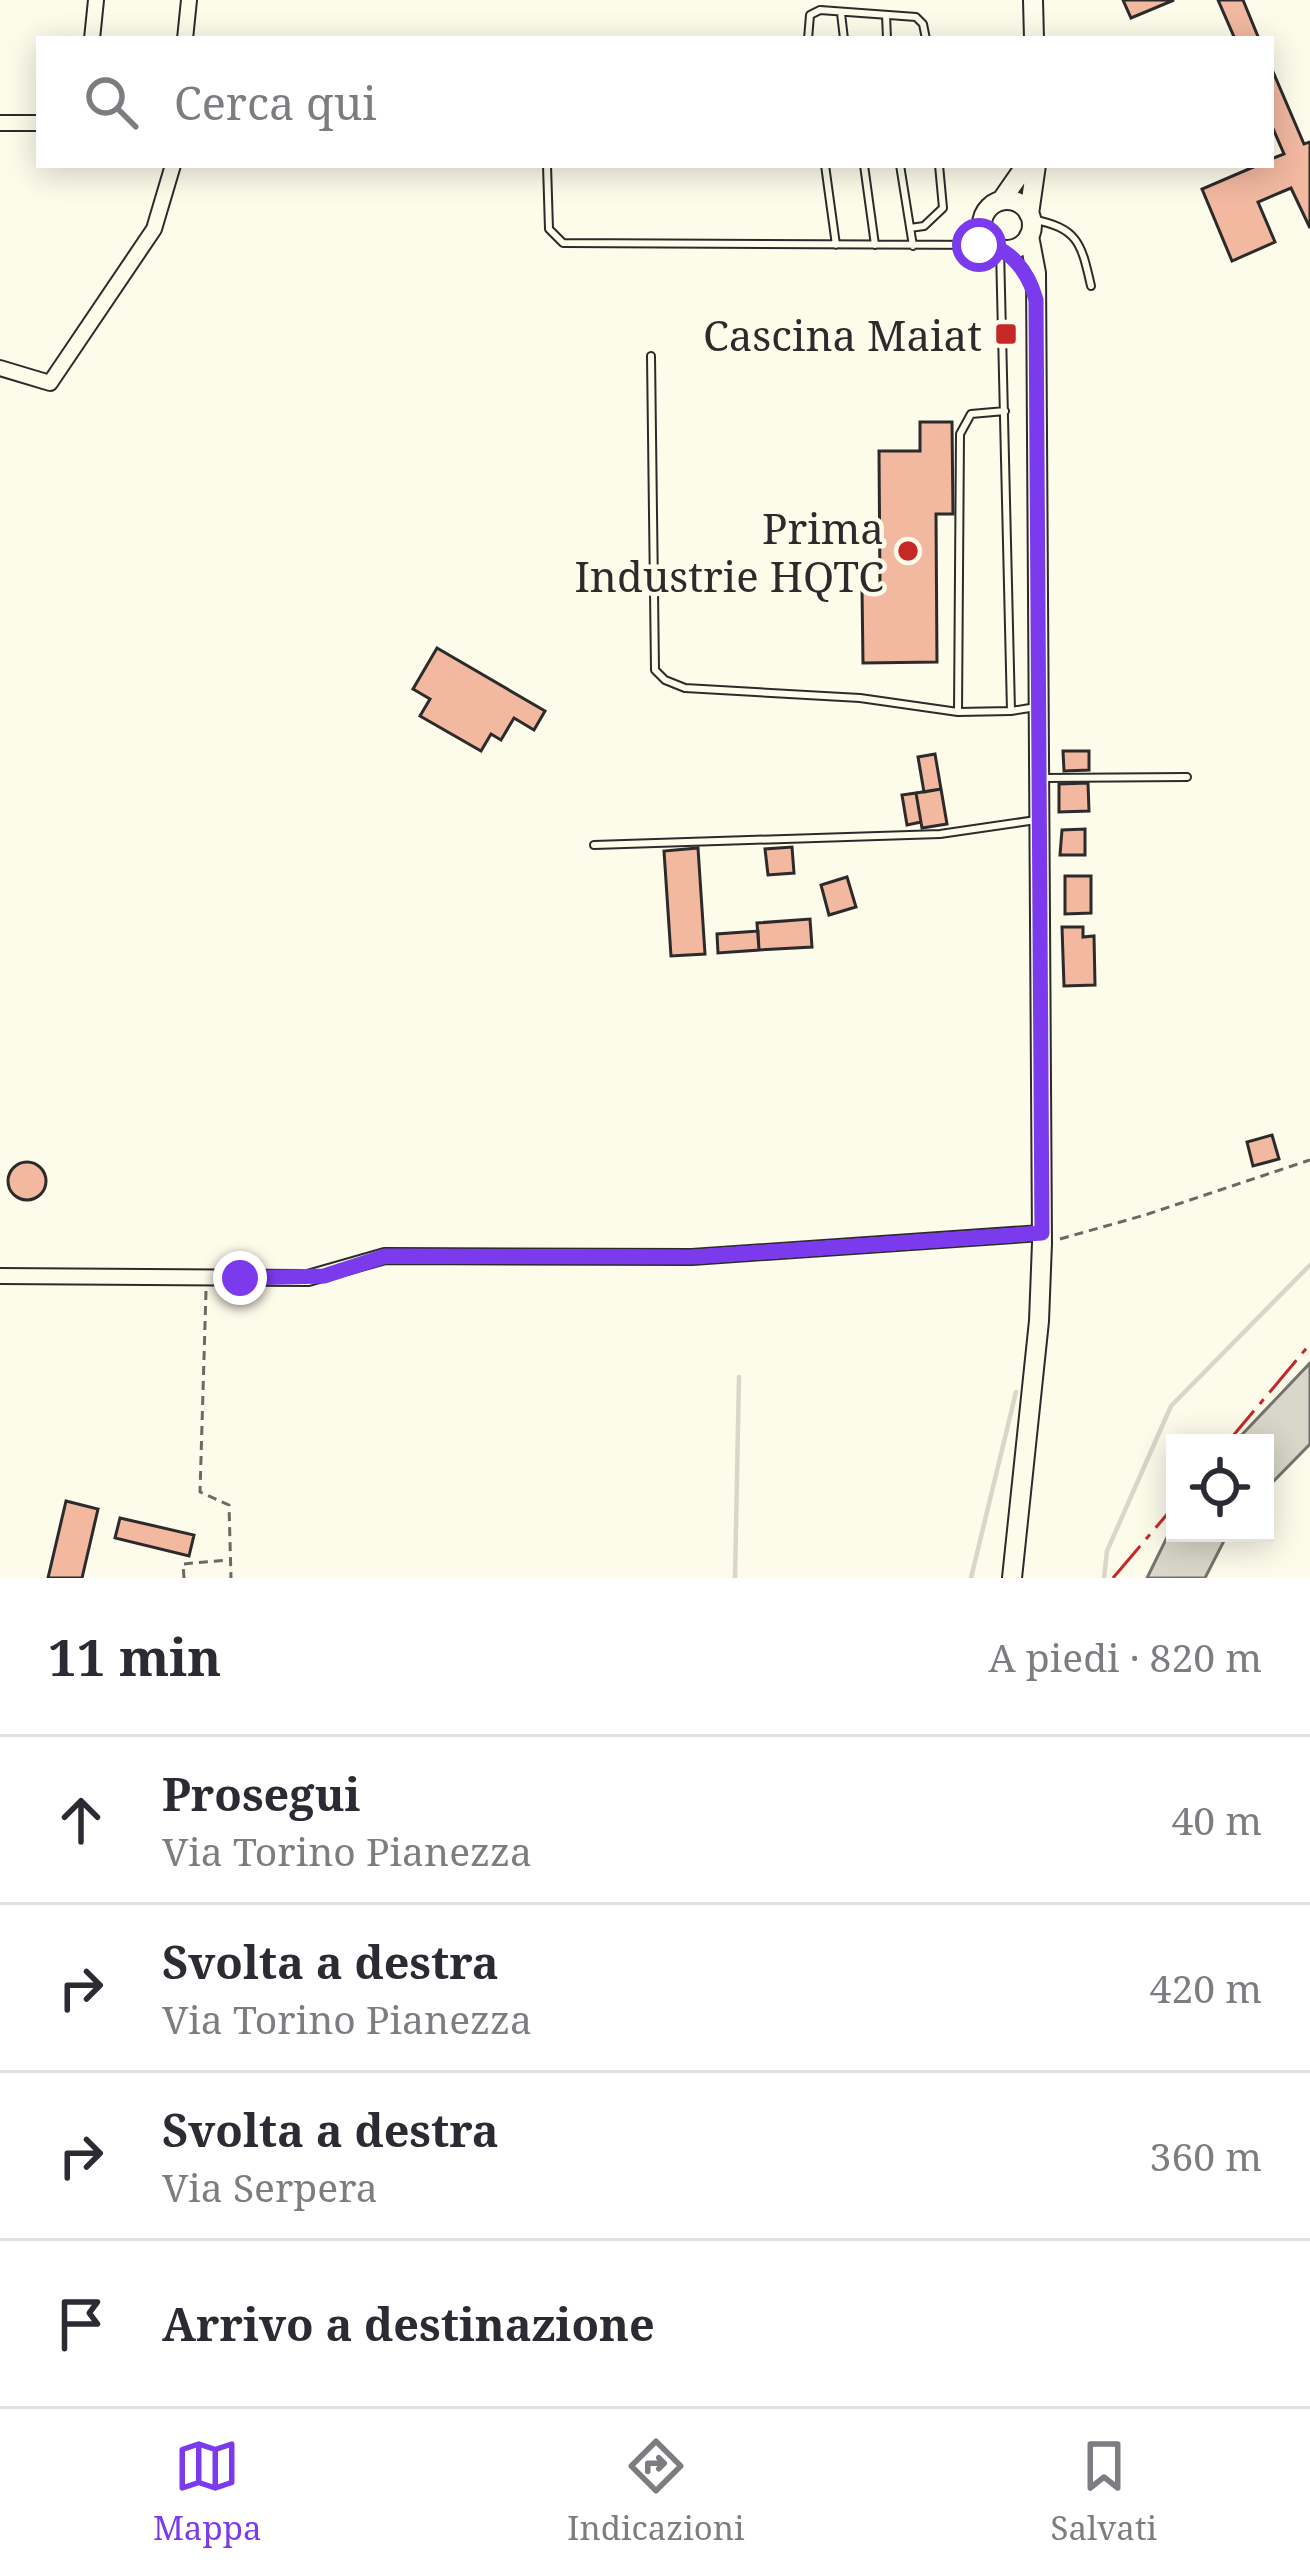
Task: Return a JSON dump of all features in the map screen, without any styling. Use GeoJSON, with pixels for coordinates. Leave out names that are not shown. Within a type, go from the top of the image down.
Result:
{"type":"FeatureCollection","features":[{"type":"Feature","properties":{"kind":"main road"},"geometry":{"type":"LineString","coordinates":[[1033,0],[1034,36]]}},
{"type":"Feature","properties":{"kind":"main road"},"geometry":{"type":"LineString","coordinates":[[1024,168],[1001,201],[987,210],[982,226],[1035,293]]}},
{"type":"Feature","properties":{"kind":"main road"},"geometry":{"type":"LineString","coordinates":[[1012,1578],[1040,1321],[1042,1238],[1035,293],[1030,224],[1036,168]]}},
{"type":"Feature","properties":{"kind":"main road"},"geometry":{"type":"LineString","coordinates":[[1001,201],[1018,202],[1030,224]]}},
{"type":"Feature","properties":{"kind":"main road"},"geometry":{"type":"LineString","coordinates":[[998,248],[1018,247],[1030,224]]}},
{"type":"Feature","properties":{"kind":"street"},"geometry":{"type":"LineString","coordinates":[[92,36],[96,0]]}},
{"type":"Feature","properties":{"kind":"street"},"geometry":{"type":"LineString","coordinates":[[185,36],[188,0]]}},
{"type":"Feature","properties":{"kind":"street"},"geometry":{"type":"LineString","coordinates":[[0,123],[36,123]]}},
{"type":"Feature","properties":{"kind":"street"},"geometry":{"type":"LineString","coordinates":[[0,368],[50,383],[154,229],[173,168]]}},
{"type":"Feature","properties":{"kind":"street"},"geometry":{"type":"LineString","coordinates":[[0,1276],[308,1278],[386,1256],[670,1258],[1042,1238]]}},
{"type":"Feature","properties":{"kind":"lane"},"geometry":{"type":"LineString","coordinates":[[808,36],[810,15],[820,10],[916,17],[925,36]]}},
{"type":"Feature","properties":{"kind":"lane"},"geometry":{"type":"LineString","coordinates":[[841,12],[844,36]]}},
{"type":"Feature","properties":{"kind":"lane"},"geometry":{"type":"LineString","coordinates":[[886,15],[887,36]]}},
{"type":"Feature","properties":{"kind":"lane"},"geometry":{"type":"LineString","coordinates":[[548,168],[549,229],[563,243],[998,248],[1011,711]]}},
{"type":"Feature","properties":{"kind":"lane"},"geometry":{"type":"LineString","coordinates":[[825,168],[836,245]]}},
{"type":"Feature","properties":{"kind":"lane"},"geometry":{"type":"LineString","coordinates":[[864,168],[874,245]]}},
{"type":"Feature","properties":{"kind":"lane"},"geometry":{"type":"LineString","coordinates":[[900,168],[913,246]]}},
{"type":"Feature","properties":{"kind":"lane"},"geometry":{"type":"LineString","coordinates":[[910,228],[924,226],[943,208],[939,168]]}},
{"type":"Feature","properties":{"kind":"lane"},"geometry":{"type":"LineString","coordinates":[[1030,224],[1054,224],[1073,234],[1082,248],[1091,286]]}},
{"type":"Feature","properties":{"kind":"lane"},"geometry":{"type":"LineString","coordinates":[[962,246],[982,226]]}},
{"type":"Feature","properties":{"kind":"lane"},"geometry":{"type":"LineString","coordinates":[[651,356],[655,670],[665,680],[685,688],[860,698],[958,712],[1039,706]]}},
{"type":"Feature","properties":{"kind":"lane"},"geometry":{"type":"LineString","coordinates":[[958,712],[960,434],[971,414],[1005,411]]}},
{"type":"Feature","properties":{"kind":"lane"},"geometry":{"type":"LineString","coordinates":[[1039,778],[1187,777]]}},
{"type":"Feature","properties":{"kind":"lane"},"geometry":{"type":"LineString","coordinates":[[594,845],[940,834],[1040,820]]}},
{"type":"Feature","properties":{"kind":"path"},"geometry":{"type":"LineString","coordinates":[[1042,1238],[1145,1216],[1310,1160]]}},
{"type":"Feature","properties":{"kind":"path"},"geometry":{"type":"LineString","coordinates":[[207,1277],[200,1492],[229,1505],[231,1578]]}},
{"type":"Feature","properties":{"kind":"path"},"geometry":{"type":"LineString","coordinates":[[184,1578],[183,1564],[230,1560]]}},
{"type":"Feature","properties":{"kind":"shaded area"},"geometry":{"type":"Polygon","coordinates":[[[1310,1363],[1310,1444],[1274,1481],[1274,1434],[1243,1434],[1310,1363]]]}},
{"type":"Feature","properties":{"kind":"shaded area"},"geometry":{"type":"Polygon","coordinates":[[[1166,1539],[1223,1542],[1205,1578],[1147,1578],[1166,1539]]]}},
{"type":"Feature","properties":{"kind":"building"},"geometry":{"type":"Polygon","coordinates":[[[1123,0],[1174,0],[1131,18],[1123,0]]]}},
{"type":"Feature","properties":{"kind":"building"},"geometry":{"type":"Polygon","coordinates":[[[1218,0],[1243,0],[1258,36],[1234,36],[1218,0]]]}},
{"type":"Feature","properties":{"kind":"building"},"geometry":{"type":"Polygon","coordinates":[[[1274,74],[1304,144],[1310,142],[1310,228],[1291,188],[1258,202],[1275,242],[1232,261],[1202,189],[1251,168],[1274,168],[1274,158],[1284,154],[1274,131],[1274,74]]]}},
{"type":"Feature","properties":{"kind":"building","name":"Prima Industrie HQTC"},"geometry":{"type":"Polygon","coordinates":[[[920,422],[952,422],[953,514],[936,514],[937,662],[863,663],[862,588],[880,588],[879,451],[920,451],[920,422]]]}},
{"type":"Feature","properties":{"kind":"building"},"geometry":{"type":"Polygon","coordinates":[[[437,648],[545,711],[534,730],[514,718],[501,740],[491,734],[481,751],[420,716],[430,699],[413,689],[437,648]]]}},
{"type":"Feature","properties":{"kind":"building"},"geometry":{"type":"Polygon","coordinates":[[[1063,751],[1089,751],[1089,770],[1064,771],[1063,751]]]}},
{"type":"Feature","properties":{"kind":"building"},"geometry":{"type":"Polygon","coordinates":[[[935,754],[941,789],[924,792],[918,757],[935,754]]]}},
{"type":"Feature","properties":{"kind":"building"},"geometry":{"type":"Polygon","coordinates":[[[1088,783],[1089,811],[1059,812],[1059,784],[1088,783]]]}},
{"type":"Feature","properties":{"kind":"building"},"geometry":{"type":"Polygon","coordinates":[[[941,789],[947,824],[922,828],[916,793],[941,789]]]}},
{"type":"Feature","properties":{"kind":"building"},"geometry":{"type":"Polygon","coordinates":[[[916,793],[921,822],[907,825],[902,795],[916,793]]]}},
{"type":"Feature","properties":{"kind":"building"},"geometry":{"type":"Polygon","coordinates":[[[1085,829],[1085,855],[1060,855],[1062,830],[1085,829]]]}},
{"type":"Feature","properties":{"kind":"building"},"geometry":{"type":"Polygon","coordinates":[[[792,847],[794,873],[768,875],[765,849],[792,847]]]}},
{"type":"Feature","properties":{"kind":"building"},"geometry":{"type":"Polygon","coordinates":[[[698,848],[705,954],[671,956],[664,851],[698,848]]]}},
{"type":"Feature","properties":{"kind":"building"},"geometry":{"type":"Polygon","coordinates":[[[1065,876],[1091,876],[1091,913],[1065,914],[1065,876]]]}},
{"type":"Feature","properties":{"kind":"building"},"geometry":{"type":"Polygon","coordinates":[[[847,877],[856,907],[829,915],[821,885],[847,877]]]}},
{"type":"Feature","properties":{"kind":"building"},"geometry":{"type":"Polygon","coordinates":[[[810,919],[812,947],[759,950],[757,923],[810,919]]]}},
{"type":"Feature","properties":{"kind":"building"},"geometry":{"type":"Polygon","coordinates":[[[1062,927],[1083,927],[1083,937],[1094,936],[1095,985],[1064,986],[1062,927]]]}},
{"type":"Feature","properties":{"kind":"building"},"geometry":{"type":"Polygon","coordinates":[[[758,931],[759,950],[718,953],[717,934],[758,931]]]}},
{"type":"Feature","properties":{"kind":"building"},"geometry":{"type":"Polygon","coordinates":[[[1272,1135],[1279,1159],[1253,1166],[1247,1142],[1272,1135]]]}},
{"type":"Feature","properties":{"kind":"building"},"geometry":{"type":"Polygon","coordinates":[[[27,1162],[40,1168],[46,1181],[40,1194],[27,1200],[14,1194],[8,1181],[14,1168],[27,1162]]]}},
{"type":"Feature","properties":{"kind":"building"},"geometry":{"type":"Polygon","coordinates":[[[66,1501],[98,1509],[82,1578],[48,1578],[66,1501]]]}},
{"type":"Feature","properties":{"kind":"building"},"geometry":{"type":"Polygon","coordinates":[[[120,1518],[194,1535],[189,1556],[115,1538],[120,1518]]]}},
{"type":"Feature","properties":{"kind":"waterway"},"geometry":{"type":"LineString","coordinates":[[1104,1578],[1107,1551],[1171,1406],[1310,1265]]}},
{"type":"Feature","properties":{"kind":"waterway"},"geometry":{"type":"LineString","coordinates":[[735,1578],[739,1377]]}},
{"type":"Feature","properties":{"kind":"waterway"},"geometry":{"type":"LineString","coordinates":[[971,1578],[1016,1392]]}},
{"type":"Feature","properties":{"kind":"power"},"geometry":{"type":"LineString","coordinates":[[1235,1434],[1310,1344]]}},
{"type":"Feature","properties":{"kind":"power"},"geometry":{"type":"LineString","coordinates":[[1113,1578],[1166,1516]]}},
{"type":"Feature","properties":{"kind":"place","name":"Cascina Maiat"},"geometry":{"type":"Point","coordinates":[1006,334]}},
{"type":"Feature","properties":{"kind":"place","name":"Prima Industrie HQTC"},"geometry":{"type":"Point","coordinates":[908,551]}},
{"type":"Feature","properties":{"kind":"route"},"geometry":{"type":"LineString","coordinates":[[240,1278],[324,1276],[386,1256],[649,1259],[1042,1233],[1036,300],[1027,277],[1003,249],[979,245]]}}]}
